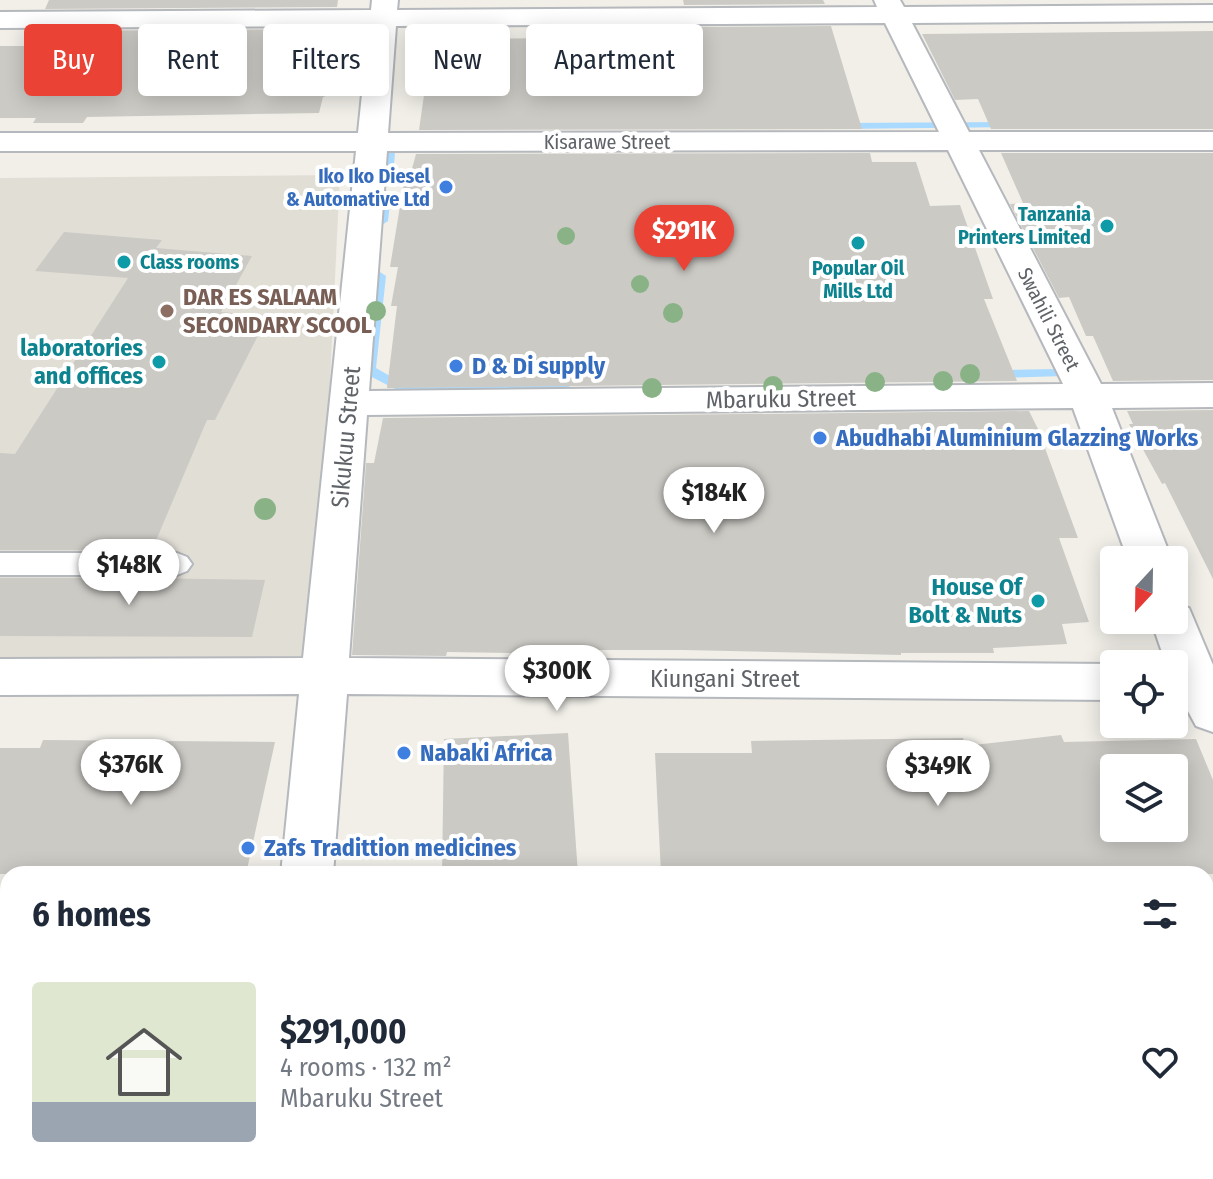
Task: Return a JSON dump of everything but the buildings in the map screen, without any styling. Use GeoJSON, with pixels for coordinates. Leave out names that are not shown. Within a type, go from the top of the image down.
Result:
{"type":"FeatureCollection","features":[{"type":"Feature","properties":{"kind":"street"},"geometry":{"type":"LineString","coordinates":[[0,20],[384,9],[890,8],[1213,13]]}},
{"type":"Feature","properties":{"kind":"street","name":"Swahili Street"},"geometry":{"type":"LineString","coordinates":[[890,8],[1088,396],[1145,546]]}},
{"type":"Feature","properties":{"kind":"street","name":"Sikukuu Street"},"geometry":{"type":"LineString","coordinates":[[308,866],[384,9]]}},
{"type":"Feature","properties":{"kind":"street","name":"Kisarawe Street"},"geometry":{"type":"LineString","coordinates":[[0,142],[1213,141]]}},
{"type":"Feature","properties":{"kind":"street","name":"Mbaruku Street"},"geometry":{"type":"LineString","coordinates":[[348,403],[1213,395]]}},
{"type":"Feature","properties":{"kind":"street"},"geometry":{"type":"LineString","coordinates":[[1178,634],[1199,690]]}},
{"type":"Feature","properties":{"kind":"street","name":"Kiungani Street"},"geometry":{"type":"LineString","coordinates":[[0,677],[325,676],[1100,682]]}},
{"type":"Feature","properties":{"kind":"lane"},"geometry":{"type":"LineString","coordinates":[[0,564],[177,564]]}},
{"type":"Feature","properties":{"kind":"shaded area"},"geometry":{"type":"Polygon","coordinates":[[[340,175],[327,444],[301,665],[0,664],[0,178],[340,175]]]}},
{"type":"Feature","properties":{"kind":"waterway"},"geometry":{"type":"LineString","coordinates":[[839,126],[1011,125]]}},
{"type":"Feature","properties":{"kind":"waterway"},"geometry":{"type":"LineString","coordinates":[[387,177],[390,149],[407,149]]}},
{"type":"Feature","properties":{"kind":"waterway"},"geometry":{"type":"LineString","coordinates":[[382,221],[385,194]]}},
{"type":"Feature","properties":{"kind":"waterway"},"geometry":{"type":"LineString","coordinates":[[380,276],[369,370],[399,387],[457,391],[565,385]]}},
{"type":"Feature","properties":{"kind":"waterway"},"geometry":{"type":"LineString","coordinates":[[996,374],[1058,373]]}},
{"type":"Feature","properties":{"kind":"place","name":"Iko Iko Diesel & Automative Ltd"},"geometry":{"type":"Point","coordinates":[446,187]}},
{"type":"Feature","properties":{"kind":"place","name":"Tanzania Printers Limited"},"geometry":{"type":"Point","coordinates":[1107,226]}},
{"type":"Feature","properties":{"kind":"place","name":"Popular Oil Mills Ltd"},"geometry":{"type":"Point","coordinates":[858,243]}},
{"type":"Feature","properties":{"kind":"place","name":"Class rooms"},"geometry":{"type":"Point","coordinates":[124,262]}},
{"type":"Feature","properties":{"kind":"place","name":"DAR ES SALAAM SECONDARY SCOOL"},"geometry":{"type":"Point","coordinates":[167,311]}},
{"type":"Feature","properties":{"kind":"place","name":"laboratories and offices"},"geometry":{"type":"Point","coordinates":[159,362]}},
{"type":"Feature","properties":{"kind":"place","name":"D & Di supply"},"geometry":{"type":"Point","coordinates":[456,366]}},
{"type":"Feature","properties":{"kind":"place","name":"Abudhabi Aluminium Glazzing Works"},"geometry":{"type":"Point","coordinates":[820,438]}},
{"type":"Feature","properties":{"kind":"place","name":"House Of Bolt & Nuts"},"geometry":{"type":"Point","coordinates":[1038,601]}},
{"type":"Feature","properties":{"kind":"place","name":"Nabaki Africa"},"geometry":{"type":"Point","coordinates":[404,753]}},
{"type":"Feature","properties":{"kind":"place","name":"Zafs Tradittion medicines"},"geometry":{"type":"Point","coordinates":[248,848]}}]}
